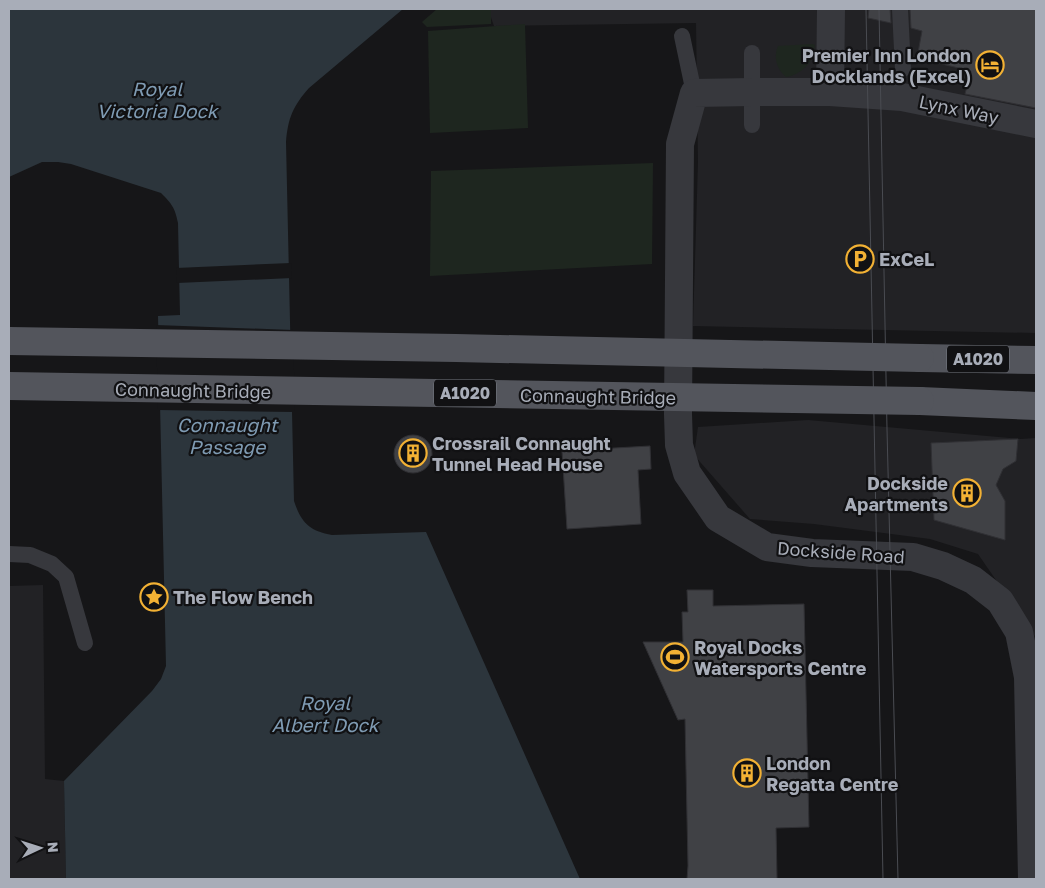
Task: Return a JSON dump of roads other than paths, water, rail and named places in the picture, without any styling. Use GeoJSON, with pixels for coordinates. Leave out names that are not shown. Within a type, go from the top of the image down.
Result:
{"type":"FeatureCollection","features":[{"type":"Feature","properties":{"kind":"main road","name":"A1020"},"geometry":{"type":"LineString","coordinates":[[9,341],[1036,360]]}},
{"type":"Feature","properties":{"kind":"main road","name":"Connaught Bridge"},"geometry":{"type":"LineString","coordinates":[[9,386],[920,401],[1036,406]]}},
{"type":"Feature","properties":{"kind":"street"},"geometry":{"type":"LineString","coordinates":[[830,92],[831,9]]}},
{"type":"Feature","properties":{"kind":"street","name":"Lynx Way"},"geometry":{"type":"LineString","coordinates":[[694,93],[830,92],[902,97],[1036,124]]}},
{"type":"Feature","properties":{"kind":"street","name":"Dockside Road"},"geometry":{"type":"LineString","coordinates":[[694,93],[680,144],[678,414],[679,444],[687,474],[718,518],[767,547],[812,553],[913,558],[943,566],[974,580],[1000,601],[1019,632],[1028,677],[1032,879]]}},
{"type":"Feature","properties":{"kind":"lane"},"geometry":{"type":"LineString","coordinates":[[900,9],[903,69]]}},
{"type":"Feature","properties":{"kind":"lane"},"geometry":{"type":"LineString","coordinates":[[682,36],[694,93]]}},
{"type":"Feature","properties":{"kind":"lane"},"geometry":{"type":"LineString","coordinates":[[752,53],[752,125]]}},
{"type":"Feature","properties":{"kind":"lane"},"geometry":{"type":"LineString","coordinates":[[9,554],[30,555],[52,564],[66,577],[85,643]]}},
{"type":"Feature","properties":{"kind":"water"},"geometry":{"type":"Polygon","coordinates":[[[9,9],[403,9],[309,88],[295,107],[288,126],[286,142],[294,501],[300,515],[307,524],[317,531],[332,535],[426,532],[580,879],[66,879],[64,781],[152,691],[161,679],[166,666],[158,316],[180,315],[178,223],[176,214],[168,200],[161,193],[71,164],[42,162],[9,177],[9,9]]]}},
{"type":"Feature","properties":{"kind":"tram line"},"geometry":{"type":"LineString","coordinates":[[866,9],[883,879]]}},
{"type":"Feature","properties":{"kind":"tram line"},"geometry":{"type":"LineString","coordinates":[[879,9],[898,879]]}},
{"type":"Feature","properties":{"kind":"place","name":"Premier Inn London Docklands (Excel)"},"geometry":{"type":"Point","coordinates":[990,65]}},
{"type":"Feature","properties":{"kind":"place","name":"ExCeL"},"geometry":{"type":"Point","coordinates":[860,259]}},
{"type":"Feature","properties":{"kind":"place","name":"Crossrail Connaught Tunnel Head House"},"geometry":{"type":"Point","coordinates":[413,453]}},
{"type":"Feature","properties":{"kind":"place","name":"Dockside Apartments"},"geometry":{"type":"Point","coordinates":[967,493]}},
{"type":"Feature","properties":{"kind":"place","name":"The Flow Bench"},"geometry":{"type":"Point","coordinates":[154,597]}},
{"type":"Feature","properties":{"kind":"place","name":"Royal Docks Watersports Centre"},"geometry":{"type":"Point","coordinates":[675,657]}},
{"type":"Feature","properties":{"kind":"place","name":"London Regatta Centre"},"geometry":{"type":"Point","coordinates":[747,773]}},
{"type":"Feature","properties":{"kind":"water label","name":"Royal Victoria Dock"},"geometry":{"type":"Point","coordinates":[157,99]}},
{"type":"Feature","properties":{"kind":"water label","name":"Connaught Passage"},"geometry":{"type":"Point","coordinates":[227,435]}},
{"type":"Feature","properties":{"kind":"water label","name":"Royal Albert Dock"},"geometry":{"type":"Point","coordinates":[325,713]}}]}
